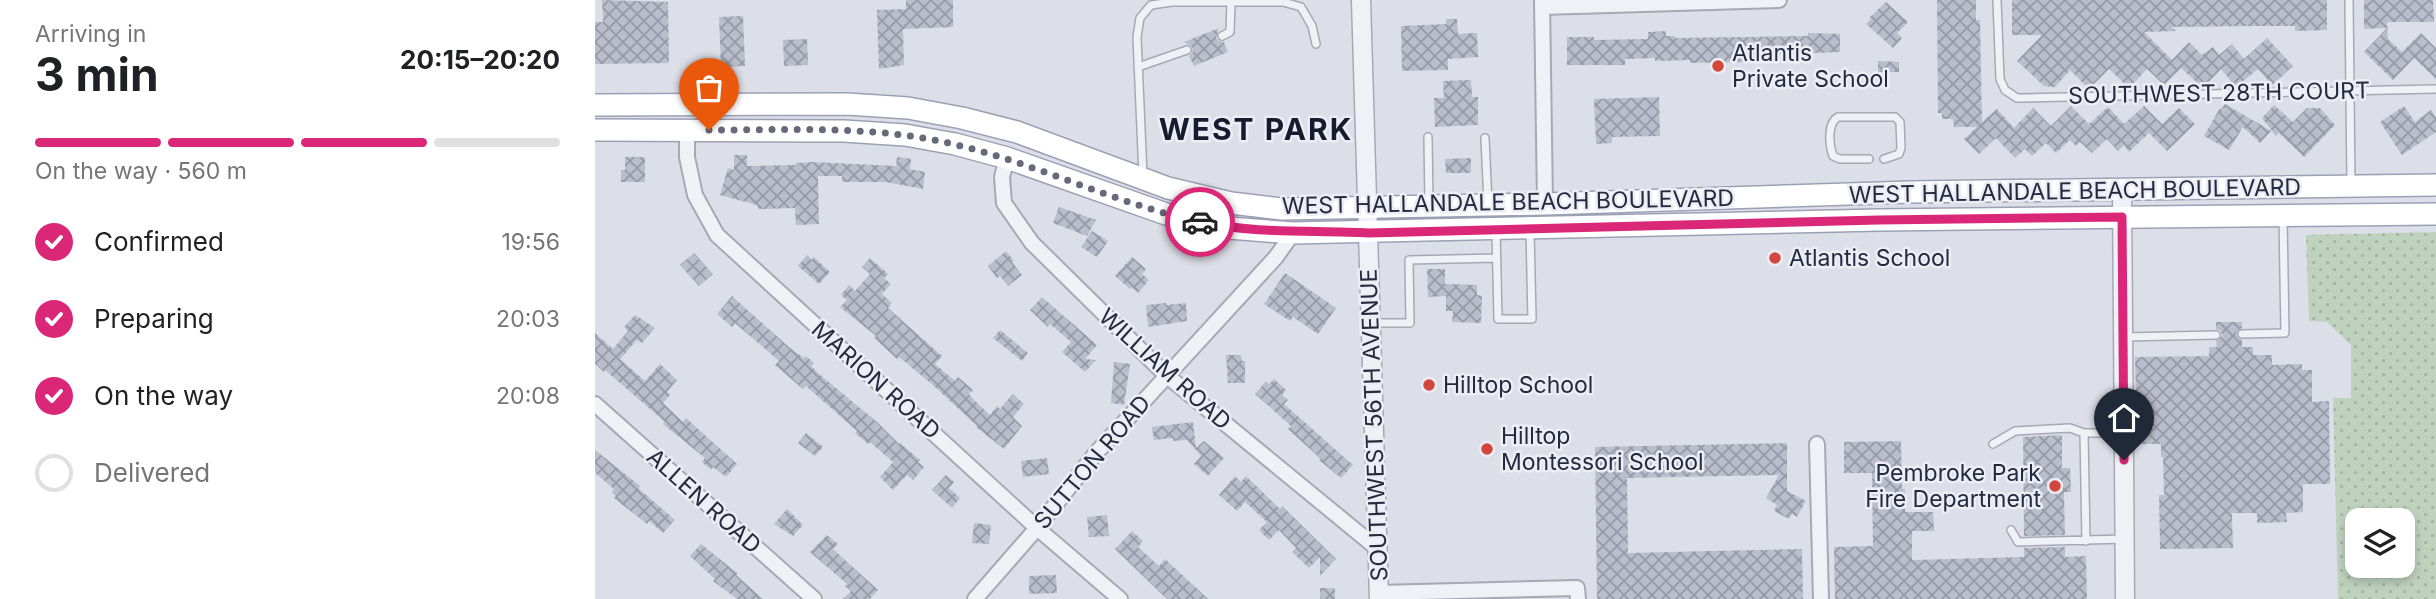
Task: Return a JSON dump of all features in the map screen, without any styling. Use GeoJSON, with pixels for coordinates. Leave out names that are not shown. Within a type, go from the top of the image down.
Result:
{"type":"FeatureCollection","features":[{"type":"Feature","properties":{"kind":"main road","name":"WEST HALLANDALE BEACH BOULEVARD"},"geometry":{"type":"LineString","coordinates":[[595,105],[847,104],[908,108],[1017,132],[1168,188],[1231,203],[1282,209],[1545,204],[1911,192],[2436,186]]}},
{"type":"Feature","properties":{"kind":"main road"},"geometry":{"type":"LineString","coordinates":[[753,130],[765,124],[805,118],[850,118],[914,124],[932,113]]}},
{"type":"Feature","properties":{"kind":"main road","name":"WEST HALLANDALE BEACH BOULEVARD"},"geometry":{"type":"LineString","coordinates":[[595,130],[843,131],[905,135],[955,144],[1007,158],[1165,214],[1229,228],[1293,233],[1879,220],[2436,214]]}},
{"type":"Feature","properties":{"kind":"main road"},"geometry":{"type":"LineString","coordinates":[[1007,158],[1038,150],[1060,150]]}},
{"type":"Feature","properties":{"kind":"main road"},"geometry":{"type":"LineString","coordinates":[[2351,187],[2378,207],[2398,215]]}},
{"type":"Feature","properties":{"kind":"street","name":"SOUTHWEST 56TH AVENUE"},"geometry":{"type":"LineString","coordinates":[[1361,0],[1379,596]]}},
{"type":"Feature","properties":{"kind":"street"},"geometry":{"type":"LineString","coordinates":[[1545,204],[1542,3],[1779,0]]}},
{"type":"Feature","properties":{"kind":"street","name":"MARION ROAD"},"geometry":{"type":"LineString","coordinates":[[687,130],[687,157],[695,195],[717,235],[1037,528],[1120,599]]}},
{"type":"Feature","properties":{"kind":"street","name":"WILLIAM ROAD"},"geometry":{"type":"LineString","coordinates":[[1007,158],[1002,177],[1004,203],[1032,243],[1166,375],[1378,549]]}},
{"type":"Feature","properties":{"kind":"street"},"geometry":{"type":"LineString","coordinates":[[2122,190],[2125,599]]}},
{"type":"Feature","properties":{"kind":"street","name":"SUTTON ROAD"},"geometry":{"type":"LineString","coordinates":[[975,599],[1037,528],[1096,453],[1276,257],[1293,233]]}},
{"type":"Feature","properties":{"kind":"street","name":"ALLEN ROAD"},"geometry":{"type":"LineString","coordinates":[[595,404],[814,599]]}},
{"type":"Feature","properties":{"kind":"street"},"geometry":{"type":"LineString","coordinates":[[1817,444],[1821,599]]}},
{"type":"Feature","properties":{"kind":"street"},"geometry":{"type":"LineString","coordinates":[[1379,596],[1577,594]]}},
{"type":"Feature","properties":{"kind":"lane","name":"SOUTHWEST 28TH COURT"},"geometry":{"type":"LineString","coordinates":[[1997,0],[2000,79],[2005,90],[2017,98],[2436,89]]}},
{"type":"Feature","properties":{"kind":"lane"},"geometry":{"type":"LineString","coordinates":[[2349,0],[2351,187]]}},
{"type":"Feature","properties":{"kind":"lane"},"geometry":{"type":"LineString","coordinates":[[1143,179],[1137,37],[1140,18],[1151,5],[1172,2],[1283,2],[1301,7],[1312,26],[1316,44]]}},
{"type":"Feature","properties":{"kind":"lane"},"geometry":{"type":"LineString","coordinates":[[1222,36],[1230,32],[1231,2]]}},
{"type":"Feature","properties":{"kind":"lane"},"geometry":{"type":"LineString","coordinates":[[1138,68],[1187,50]]}},
{"type":"Feature","properties":{"kind":"lane"},"geometry":{"type":"LineString","coordinates":[[1869,159],[1840,159],[1833,156],[1833,120],[1838,117],[1895,117],[1900,122],[1901,148],[1899,154],[1884,159]]}},
{"type":"Feature","properties":{"kind":"lane"},"geometry":{"type":"LineString","coordinates":[[1428,137],[1429,205]]}},
{"type":"Feature","properties":{"kind":"lane"},"geometry":{"type":"LineString","coordinates":[[1485,138],[1488,205]]}},
{"type":"Feature","properties":{"kind":"lane"},"geometry":{"type":"LineString","coordinates":[[2242,334],[2285,333],[2283,216]]}},
{"type":"Feature","properties":{"kind":"lane"},"geometry":{"type":"LineString","coordinates":[[1496,230],[1498,319],[1532,319],[1530,229]]}},
{"type":"Feature","properties":{"kind":"lane"},"geometry":{"type":"LineString","coordinates":[[1372,323],[1410,323],[1409,260],[1496,258]]}},
{"type":"Feature","properties":{"kind":"lane"},"geometry":{"type":"LineString","coordinates":[[2123,337],[2216,335]]}},
{"type":"Feature","properties":{"kind":"lane"},"geometry":{"type":"LineString","coordinates":[[1993,444],[2015,431],[2070,428],[2084,433],[2124,433]]}},
{"type":"Feature","properties":{"kind":"lane"},"geometry":{"type":"LineString","coordinates":[[2084,433],[2086,541]]}},
{"type":"Feature","properties":{"kind":"lane"},"geometry":{"type":"LineString","coordinates":[[2011,530],[2018,542],[2125,539]]}},
{"type":"Feature","properties":{"kind":"green space"},"geometry":{"type":"Polygon","coordinates":[[[2436,232],[2436,599],[2338,599],[2333,398],[2351,398],[2351,345],[2327,322],[2309,321],[2306,235],[2436,232]]]}},
{"type":"Feature","properties":{"kind":"building"},"geometry":{"type":"Polygon","coordinates":[[[602,0],[668,2],[669,63],[595,64],[595,22],[603,22],[602,0]]]}},
{"type":"Feature","properties":{"kind":"building"},"geometry":{"type":"Polygon","coordinates":[[[906,0],[953,0],[953,27],[903,29],[904,65],[879,69],[877,10],[906,9],[906,0]]]}},
{"type":"Feature","properties":{"kind":"building"},"geometry":{"type":"Polygon","coordinates":[[[1937,0],[1976,0],[1976,20],[1980,20],[1982,122],[1997,109],[2014,128],[2033,108],[2051,126],[2071,106],[2089,124],[2108,107],[2124,124],[2144,106],[2162,124],[2179,108],[2195,124],[2167,151],[2149,133],[2129,152],[2124,145],[2118,151],[2107,139],[2092,153],[2080,142],[2076,146],[2070,140],[2056,153],[2046,143],[2032,156],[2025,149],[2015,158],[1996,138],[1979,154],[1964,139],[1977,127],[1954,127],[1953,119],[1942,119],[1942,113],[1938,113],[1937,0]]]}},
{"type":"Feature","properties":{"kind":"building"},"geometry":{"type":"Polygon","coordinates":[[[2012,0],[2327,0],[2327,30],[2295,31],[2295,26],[2254,26],[2172,27],[2176,31],[2144,32],[2172,60],[2189,42],[2202,55],[2213,47],[2219,55],[2232,44],[2244,59],[2267,38],[2293,66],[2272,85],[2258,69],[2236,87],[2221,69],[2203,88],[2181,68],[2164,85],[2147,69],[2129,88],[2109,69],[2089,89],[2070,70],[2055,87],[2044,86],[2017,61],[2042,35],[2012,35],[2012,0]]]}},
{"type":"Feature","properties":{"kind":"building"},"geometry":{"type":"Polygon","coordinates":[[[2364,0],[2433,0],[2434,22],[2387,22],[2388,39],[2402,52],[2421,33],[2436,48],[2436,79],[2414,58],[2393,80],[2364,52],[2387,28],[2364,29],[2364,0]]]}},
{"type":"Feature","properties":{"kind":"building"},"geometry":{"type":"Polygon","coordinates":[[[1886,2],[1908,22],[1897,33],[1902,38],[1893,48],[1866,24],[1886,2]]]}},
{"type":"Feature","properties":{"kind":"building"},"geometry":{"type":"Polygon","coordinates":[[[743,16],[745,66],[721,67],[719,17],[743,16]]]}},
{"type":"Feature","properties":{"kind":"building"},"geometry":{"type":"Polygon","coordinates":[[[1446,19],[1457,19],[1458,34],[1477,33],[1478,57],[1448,59],[1448,70],[1402,71],[1401,26],[1446,24],[1446,19]]]}},
{"type":"Feature","properties":{"kind":"building"},"geometry":{"type":"Polygon","coordinates":[[[1219,28],[1216,38],[1224,42],[1228,52],[1194,66],[1189,56],[1193,52],[1192,47],[1184,42],[1219,28]]]}},
{"type":"Feature","properties":{"kind":"building"},"geometry":{"type":"Polygon","coordinates":[[[1666,31],[1666,36],[1675,38],[1840,34],[1840,52],[1758,55],[1759,62],[1690,63],[1690,60],[1655,61],[1655,58],[1625,59],[1625,65],[1567,65],[1567,37],[1594,37],[1594,40],[1648,39],[1648,32],[1666,31]]]}},
{"type":"Feature","properties":{"kind":"building"},"geometry":{"type":"Polygon","coordinates":[[[807,39],[808,65],[784,66],[783,40],[807,39]]]}},
{"type":"Feature","properties":{"kind":"building"},"geometry":{"type":"Polygon","coordinates":[[[1878,61],[1899,62],[1899,72],[1878,72],[1878,61]]]}},
{"type":"Feature","properties":{"kind":"building"},"geometry":{"type":"Polygon","coordinates":[[[1471,80],[1472,97],[1478,97],[1478,125],[1435,127],[1434,98],[1444,98],[1443,81],[1471,80]]]}},
{"type":"Feature","properties":{"kind":"building"},"geometry":{"type":"Polygon","coordinates":[[[1659,97],[1660,136],[1612,137],[1612,143],[1596,144],[1594,99],[1659,97]]]}},
{"type":"Feature","properties":{"kind":"building"},"geometry":{"type":"Polygon","coordinates":[[[2225,104],[2271,131],[2260,143],[2243,127],[2229,150],[2204,136],[2220,108],[2225,112],[2222,108],[2225,104]]]}},
{"type":"Feature","properties":{"kind":"building"},"geometry":{"type":"Polygon","coordinates":[[[2274,105],[2293,122],[2307,108],[2320,108],[2335,125],[2304,157],[2279,133],[2276,136],[2262,118],[2274,105]]]}},
{"type":"Feature","properties":{"kind":"building"},"geometry":{"type":"Polygon","coordinates":[[[2404,106],[2415,122],[2431,110],[2436,117],[2436,132],[2402,155],[2380,122],[2404,106]]]}},
{"type":"Feature","properties":{"kind":"building"},"geometry":{"type":"Polygon","coordinates":[[[734,155],[747,155],[747,166],[813,162],[896,166],[897,157],[911,159],[910,169],[925,172],[923,189],[886,182],[842,182],[842,176],[818,176],[819,224],[796,225],[795,208],[758,209],[757,205],[720,195],[728,168],[734,170],[734,155]]]}},
{"type":"Feature","properties":{"kind":"building"},"geometry":{"type":"Polygon","coordinates":[[[625,157],[645,157],[645,182],[621,182],[625,157]]]}},
{"type":"Feature","properties":{"kind":"building"},"geometry":{"type":"Polygon","coordinates":[[[1471,158],[1471,173],[1446,173],[1445,159],[1471,158]]]}},
{"type":"Feature","properties":{"kind":"building"},"geometry":{"type":"Polygon","coordinates":[[[1059,207],[1096,220],[1087,236],[1053,223],[1059,207]]]}},
{"type":"Feature","properties":{"kind":"building"},"geometry":{"type":"Polygon","coordinates":[[[1092,231],[1108,241],[1097,257],[1081,247],[1092,231]]]}},
{"type":"Feature","properties":{"kind":"building"},"geometry":{"type":"Polygon","coordinates":[[[1006,251],[1022,275],[1008,286],[1000,276],[997,278],[988,266],[1006,251]]]}},
{"type":"Feature","properties":{"kind":"building"},"geometry":{"type":"Polygon","coordinates":[[[694,253],[713,274],[699,286],[680,265],[694,253]]]}},
{"type":"Feature","properties":{"kind":"building"},"geometry":{"type":"Polygon","coordinates":[[[807,255],[812,260],[814,257],[830,272],[819,284],[798,266],[807,255]]]}},
{"type":"Feature","properties":{"kind":"building"},"geometry":{"type":"Polygon","coordinates":[[[1132,257],[1146,269],[1142,274],[1149,280],[1138,293],[1115,276],[1132,257]]]}},
{"type":"Feature","properties":{"kind":"building"},"geometry":{"type":"Polygon","coordinates":[[[870,258],[888,274],[884,278],[891,284],[882,294],[892,303],[888,308],[942,356],[935,364],[955,381],[958,377],[973,390],[969,394],[990,415],[997,406],[1000,409],[1013,394],[1024,404],[1013,417],[1022,426],[1004,449],[840,307],[847,300],[841,295],[849,285],[855,291],[870,274],[862,267],[870,258]]]}},
{"type":"Feature","properties":{"kind":"building"},"geometry":{"type":"Polygon","coordinates":[[[1427,269],[1445,269],[1445,284],[1477,285],[1477,295],[1482,296],[1481,323],[1452,322],[1453,311],[1446,311],[1446,296],[1428,297],[1427,269]]]}},
{"type":"Feature","properties":{"kind":"building"},"geometry":{"type":"Polygon","coordinates":[[[1285,273],[1336,308],[1318,334],[1293,317],[1290,321],[1264,304],[1285,273]]]}},
{"type":"Feature","properties":{"kind":"building"},"geometry":{"type":"Polygon","coordinates":[[[732,296],[790,348],[804,358],[806,356],[814,363],[811,366],[819,374],[920,460],[918,462],[924,467],[913,480],[907,475],[893,490],[880,477],[893,462],[855,433],[857,431],[806,386],[803,389],[775,365],[779,361],[735,323],[732,327],[717,314],[732,296]]]}},
{"type":"Feature","properties":{"kind":"building"},"geometry":{"type":"Polygon","coordinates":[[[1042,297],[1097,345],[1085,359],[1096,360],[1085,372],[1062,352],[1071,342],[1050,324],[1048,327],[1030,310],[1042,297]]]}},
{"type":"Feature","properties":{"kind":"building"},"geometry":{"type":"Polygon","coordinates":[[[1186,303],[1187,321],[1148,327],[1146,305],[1186,303]]]}},
{"type":"Feature","properties":{"kind":"building"},"geometry":{"type":"Polygon","coordinates":[[[635,315],[655,328],[642,343],[637,340],[620,359],[645,381],[660,364],[677,380],[667,392],[670,395],[663,403],[683,422],[686,418],[737,464],[726,477],[713,467],[711,470],[702,462],[705,458],[595,364],[595,333],[613,349],[628,331],[624,327],[635,315]]]}},
{"type":"Feature","properties":{"kind":"building"},"geometry":{"type":"Polygon","coordinates":[[[2216,322],[2242,322],[2242,328],[2236,335],[2242,340],[2242,347],[2253,347],[2253,355],[2272,355],[2272,365],[2302,364],[2302,370],[2312,370],[2312,402],[2329,401],[2330,484],[2303,484],[2303,512],[2286,513],[2287,522],[2257,523],[2257,513],[2232,513],[2233,548],[2160,549],[2159,495],[2164,495],[2163,457],[2161,444],[2137,444],[2135,357],[2209,356],[2209,347],[2217,347],[2216,341],[2222,336],[2221,331],[2216,329],[2216,322]]]}},
{"type":"Feature","properties":{"kind":"building"},"geometry":{"type":"Polygon","coordinates":[[[1000,330],[1028,353],[1022,361],[993,338],[1000,330]]]}},
{"type":"Feature","properties":{"kind":"building"},"geometry":{"type":"Polygon","coordinates":[[[1226,355],[1241,355],[1242,361],[1245,361],[1245,383],[1228,383],[1226,355]]]}},
{"type":"Feature","properties":{"kind":"building"},"geometry":{"type":"Polygon","coordinates":[[[1114,362],[1130,364],[1124,405],[1111,403],[1114,362]]]}},
{"type":"Feature","properties":{"kind":"building"},"geometry":{"type":"Polygon","coordinates":[[[1274,379],[1286,390],[1282,395],[1288,400],[1284,404],[1353,465],[1341,478],[1319,460],[1321,459],[1288,429],[1291,426],[1255,394],[1266,381],[1269,384],[1274,379]]]}},
{"type":"Feature","properties":{"kind":"building"},"geometry":{"type":"Polygon","coordinates":[[[1193,422],[1196,448],[1204,441],[1224,458],[1208,476],[1194,464],[1201,456],[1187,440],[1154,440],[1152,427],[1193,422]]]}},
{"type":"Feature","properties":{"kind":"building"},"geometry":{"type":"Polygon","coordinates":[[[806,433],[823,447],[815,456],[798,443],[806,433]]]}},
{"type":"Feature","properties":{"kind":"building"},"geometry":{"type":"Polygon","coordinates":[[[2062,435],[2062,468],[2070,468],[2071,492],[2064,492],[2065,535],[2024,536],[2023,437],[2062,435]]]}},
{"type":"Feature","properties":{"kind":"building"},"geometry":{"type":"Polygon","coordinates":[[[1901,441],[1905,512],[1933,512],[1934,531],[1912,531],[1912,560],[2024,557],[2024,548],[2065,547],[2065,557],[2086,556],[2087,599],[1835,599],[1834,547],[1873,546],[1872,473],[1844,473],[1844,442],[1901,441]]]}},
{"type":"Feature","properties":{"kind":"building"},"geometry":{"type":"Polygon","coordinates":[[[1787,443],[1787,491],[1806,501],[1797,517],[1792,514],[1789,519],[1774,511],[1777,505],[1766,498],[1779,475],[1627,478],[1628,553],[1802,549],[1803,599],[1597,599],[1595,447],[1787,443]]]}},
{"type":"Feature","properties":{"kind":"building"},"geometry":{"type":"Polygon","coordinates":[[[595,450],[640,486],[638,488],[675,520],[663,533],[614,498],[614,489],[595,473],[595,450]]]}},
{"type":"Feature","properties":{"kind":"building"},"geometry":{"type":"Polygon","coordinates":[[[1047,458],[1049,474],[1023,477],[1021,461],[1047,458]]]}},
{"type":"Feature","properties":{"kind":"building"},"geometry":{"type":"Polygon","coordinates":[[[946,475],[954,482],[949,488],[960,498],[952,508],[932,490],[946,475]]]}},
{"type":"Feature","properties":{"kind":"building"},"geometry":{"type":"Polygon","coordinates":[[[1235,476],[1241,482],[1246,476],[1280,509],[1282,506],[1336,559],[1320,576],[1320,557],[1309,568],[1292,552],[1296,548],[1279,530],[1269,540],[1259,530],[1267,522],[1245,502],[1237,511],[1219,495],[1235,476]]]}},
{"type":"Feature","properties":{"kind":"building"},"geometry":{"type":"Polygon","coordinates":[[[787,509],[803,525],[793,536],[774,524],[787,509]]]}},
{"type":"Feature","properties":{"kind":"building"},"geometry":{"type":"Polygon","coordinates":[[[1107,515],[1109,536],[1089,537],[1087,517],[1107,515]]]}},
{"type":"Feature","properties":{"kind":"building"},"geometry":{"type":"Polygon","coordinates":[[[974,523],[991,525],[989,544],[972,543],[974,523]]]}},
{"type":"Feature","properties":{"kind":"building"},"geometry":{"type":"Polygon","coordinates":[[[1132,531],[1143,541],[1138,547],[1159,566],[1165,559],[1208,599],[1167,599],[1115,549],[1132,531]]]}},
{"type":"Feature","properties":{"kind":"building"},"geometry":{"type":"Polygon","coordinates":[[[827,535],[838,544],[833,549],[878,590],[870,599],[843,599],[851,591],[845,586],[847,584],[810,552],[827,535]]]}},
{"type":"Feature","properties":{"kind":"building"},"geometry":{"type":"Polygon","coordinates":[[[701,544],[738,574],[736,575],[763,599],[737,599],[713,581],[715,579],[690,556],[701,544]]]}},
{"type":"Feature","properties":{"kind":"building"},"geometry":{"type":"Polygon","coordinates":[[[1056,575],[1057,593],[1029,594],[1029,576],[1056,575]]]}},
{"type":"Feature","properties":{"kind":"building"},"geometry":{"type":"Polygon","coordinates":[[[1320,588],[1335,588],[1335,599],[1320,599],[1320,588]]]}},
{"type":"Feature","properties":{"kind":"way so far"},"geometry":{"type":"LineString","coordinates":[[709,130],[843,131],[905,135],[955,144],[1007,158],[1165,214],[1200,222]]}},
{"type":"Feature","properties":{"kind":"place","name":"Atlantis Private School"},"geometry":{"type":"Point","coordinates":[1718,66]}},
{"type":"Feature","properties":{"kind":"place","name":"Atlantis School"},"geometry":{"type":"Point","coordinates":[1775,258]}},
{"type":"Feature","properties":{"kind":"place","name":"Hilltop School"},"geometry":{"type":"Point","coordinates":[1429,385]}},
{"type":"Feature","properties":{"kind":"place","name":"Hilltop Montessori School"},"geometry":{"type":"Point","coordinates":[1487,449]}},
{"type":"Feature","properties":{"kind":"place","name":"Pembroke Park Fire Department"},"geometry":{"type":"Point","coordinates":[2055,486]}},
{"type":"Feature","properties":{"kind":"district","name":"WEST PARK"},"geometry":{"type":"Point","coordinates":[1256,130]}},
{"type":"Feature","properties":{"kind":"route"},"geometry":{"type":"LineString","coordinates":[[1200,222],[1229,228],[1293,233],[1369,233],[1879,220],[2122,217],[2124,460]]}}]}
